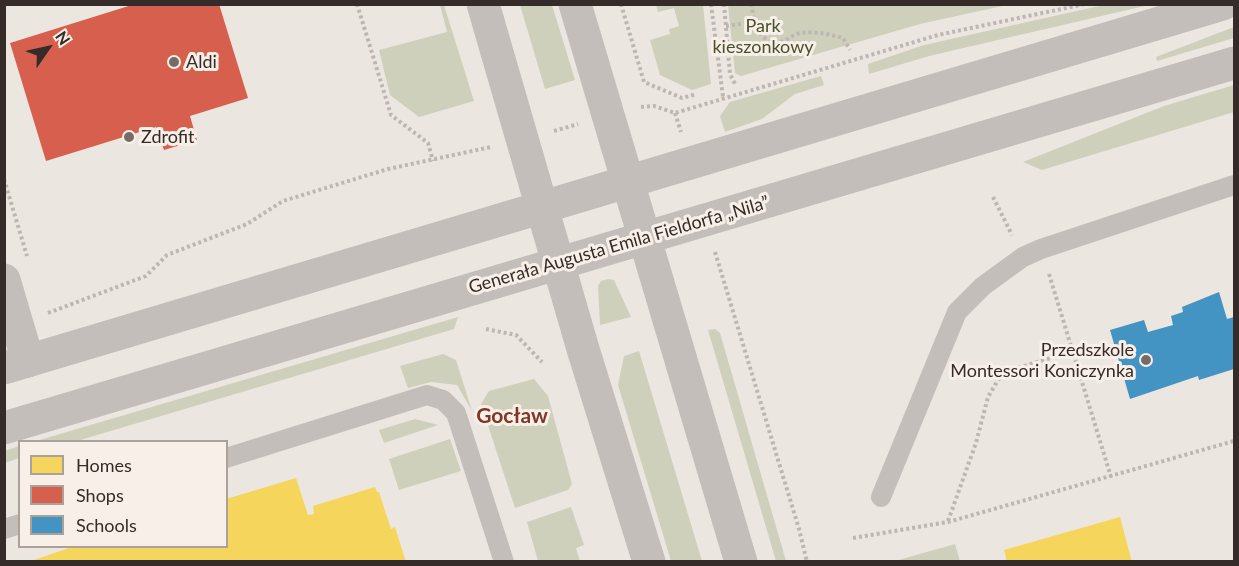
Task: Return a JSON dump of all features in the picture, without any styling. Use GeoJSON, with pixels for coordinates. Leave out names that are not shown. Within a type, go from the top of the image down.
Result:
{"type":"FeatureCollection","features":[{"type":"Feature","properties":{"kind":"street"},"geometry":{"type":"LineString","coordinates":[[483,4],[649,561]]}},
{"type":"Feature","properties":{"kind":"street"},"geometry":{"type":"LineString","coordinates":[[575,4],[626,182],[741,561]]}},
{"type":"Feature","properties":{"kind":"street"},"geometry":{"type":"LineString","coordinates":[[16,270],[16,364],[1223,4]]}},
{"type":"Feature","properties":{"kind":"street","name":"Generała Augusta Emila Fieldorfa „Nila”"},"geometry":{"type":"LineString","coordinates":[[4,428],[1234,63]]}},
{"type":"Feature","properties":{"kind":"lane"},"geometry":{"type":"LineString","coordinates":[[881,497],[957,312],[983,286],[1032,253],[1234,185]]}},
{"type":"Feature","properties":{"kind":"lane"},"geometry":{"type":"LineString","coordinates":[[228,457],[427,395],[435,396],[456,413],[504,561]]}},
{"type":"Feature","properties":{"kind":"path"},"geometry":{"type":"LineString","coordinates":[[357,4],[391,115],[428,143],[433,161]]}},
{"type":"Feature","properties":{"kind":"path"},"geometry":{"type":"LineString","coordinates":[[621,4],[644,82],[682,98],[697,94]]}},
{"type":"Feature","properties":{"kind":"path"},"geometry":{"type":"LineString","coordinates":[[711,4],[723,97]]}},
{"type":"Feature","properties":{"kind":"path"},"geometry":{"type":"LineString","coordinates":[[724,4],[730,74],[735,84]]}},
{"type":"Feature","properties":{"kind":"path"},"geometry":{"type":"LineString","coordinates":[[751,4],[754,22],[769,40],[780,42],[799,33],[824,33],[843,38],[850,50]]}},
{"type":"Feature","properties":{"kind":"path"},"geometry":{"type":"LineString","coordinates":[[17,324],[146,276],[167,255],[247,224],[283,201],[388,169],[524,140],[646,105],[675,112],[938,35],[1085,4]]}},
{"type":"Feature","properties":{"kind":"path"},"geometry":{"type":"LineString","coordinates":[[726,26],[754,22]]}},
{"type":"Feature","properties":{"kind":"path"},"geometry":{"type":"LineString","coordinates":[[675,112],[690,163]]}},
{"type":"Feature","properties":{"kind":"path"},"geometry":{"type":"LineString","coordinates":[[4,178],[16,270]]}},
{"type":"Feature","properties":{"kind":"path"},"geometry":{"type":"LineString","coordinates":[[993,196],[1032,253],[1074,351],[1111,477]]}},
{"type":"Feature","properties":{"kind":"path"},"geometry":{"type":"LineString","coordinates":[[706,220],[807,561]]}},
{"type":"Feature","properties":{"kind":"path"},"geometry":{"type":"LineString","coordinates":[[486,329],[516,335],[542,362]]}},
{"type":"Feature","properties":{"kind":"path"},"geometry":{"type":"LineString","coordinates":[[948,522],[976,443],[988,397],[998,380],[1011,370],[1074,351]]}},
{"type":"Feature","properties":{"kind":"path"},"geometry":{"type":"LineString","coordinates":[[854,538],[948,522],[1234,443]]}},
{"type":"Feature","properties":{"kind":"green space","name":"Park kieszonkowy"},"geometry":{"type":"Polygon","coordinates":[[[728,4],[1007,5],[920,24],[741,76],[735,73],[728,4]]]}},
{"type":"Feature","properties":{"kind":"green space"},"geometry":{"type":"Polygon","coordinates":[[[1108,4],[1149,5],[929,56],[869,74],[868,64],[924,45],[1108,4]]]}},
{"type":"Feature","properties":{"kind":"green space"},"geometry":{"type":"Polygon","coordinates":[[[440,5],[444,5],[474,101],[419,117],[390,95],[379,50],[447,32],[440,5]]]}},
{"type":"Feature","properties":{"kind":"green space"},"geometry":{"type":"Polygon","coordinates":[[[520,5],[552,5],[575,80],[545,89],[520,5]]]}},
{"type":"Feature","properties":{"kind":"green space"},"geometry":{"type":"Polygon","coordinates":[[[656,5],[703,5],[711,84],[692,90],[660,75],[650,40],[670,34],[669,29],[679,26],[674,8],[658,12],[656,5]]]}},
{"type":"Feature","properties":{"kind":"green space"},"geometry":{"type":"Polygon","coordinates":[[[1234,27],[1234,38],[1157,61],[1156,57],[1234,27]]]}},
{"type":"Feature","properties":{"kind":"green space"},"geometry":{"type":"Polygon","coordinates":[[[821,76],[824,85],[795,94],[762,119],[725,132],[720,116],[730,102],[821,76]]]}},
{"type":"Feature","properties":{"kind":"green space"},"geometry":{"type":"Polygon","coordinates":[[[1234,85],[1234,112],[1042,170],[1023,162],[1164,106],[1234,85]]]}},
{"type":"Feature","properties":{"kind":"green space"},"geometry":{"type":"Polygon","coordinates":[[[614,280],[631,317],[600,325],[598,286],[601,281],[614,280]]]}},
{"type":"Feature","properties":{"kind":"green space"},"geometry":{"type":"Polygon","coordinates":[[[458,317],[454,329],[80,440],[39,440],[458,317]]]}},
{"type":"Feature","properties":{"kind":"green space"},"geometry":{"type":"Polygon","coordinates":[[[715,329],[720,333],[786,561],[776,561],[708,330],[715,329]]]}},
{"type":"Feature","properties":{"kind":"green space"},"geometry":{"type":"Polygon","coordinates":[[[639,351],[702,561],[671,561],[618,385],[624,356],[639,351]]]}},
{"type":"Feature","properties":{"kind":"green space"},"geometry":{"type":"Polygon","coordinates":[[[443,354],[456,360],[472,411],[457,385],[431,382],[408,388],[400,366],[443,354]]]}},
{"type":"Feature","properties":{"kind":"green space"},"geometry":{"type":"Polygon","coordinates":[[[534,379],[548,396],[572,484],[568,490],[515,508],[481,404],[489,391],[534,379]]]}},
{"type":"Feature","properties":{"kind":"green space"},"geometry":{"type":"Polygon","coordinates":[[[415,419],[438,425],[384,443],[379,430],[415,419]]]}},
{"type":"Feature","properties":{"kind":"green space"},"geometry":{"type":"Polygon","coordinates":[[[450,439],[461,471],[399,490],[389,459],[450,439]]]}},
{"type":"Feature","properties":{"kind":"green space"},"geometry":{"type":"Polygon","coordinates":[[[18,446],[18,458],[5,463],[5,451],[18,446]]]}},
{"type":"Feature","properties":{"kind":"green space"},"geometry":{"type":"Polygon","coordinates":[[[571,507],[584,545],[576,548],[580,561],[538,561],[527,522],[571,507]]]}},
{"type":"Feature","properties":{"kind":"green space"},"geometry":{"type":"Polygon","coordinates":[[[955,544],[960,561],[895,561],[955,544]]]}},
{"type":"Feature","properties":{"kind":"building: Homes"},"geometry":{"type":"Polygon","coordinates":[[[296,478],[308,515],[314,514],[313,506],[375,487],[379,492],[391,529],[395,527],[406,562],[28,562],[69,548],[228,548],[228,498],[296,478]]]}},
{"type":"Feature","properties":{"kind":"building: Homes"},"geometry":{"type":"Polygon","coordinates":[[[1120,517],[1132,562],[1007,562],[1004,550],[1120,517]]]}},
{"type":"Feature","properties":{"kind":"building: Shops"},"geometry":{"type":"Polygon","coordinates":[[[135,4],[219,4],[248,98],[190,116],[197,140],[164,150],[156,127],[46,161],[10,43],[135,4]]]}},
{"type":"Feature","properties":{"kind":"building: Schools"},"geometry":{"type":"Polygon","coordinates":[[[1219,292],[1227,319],[1234,317],[1234,369],[1199,380],[1198,376],[1130,399],[1110,330],[1144,320],[1148,332],[1173,325],[1171,316],[1183,312],[1182,307],[1219,292]]]}},
{"type":"Feature","properties":{"kind":"place","name":"Aldi"},"geometry":{"type":"Point","coordinates":[174,62]}},
{"type":"Feature","properties":{"kind":"place","name":"Zdrofit"},"geometry":{"type":"Point","coordinates":[129,137]}},
{"type":"Feature","properties":{"kind":"place","name":"Przedszkole Montessori Koniczynka"},"geometry":{"type":"Point","coordinates":[1146,360]}},
{"type":"Feature","properties":{"kind":"district","name":"Gocław"},"geometry":{"type":"Point","coordinates":[512,416]}}]}
